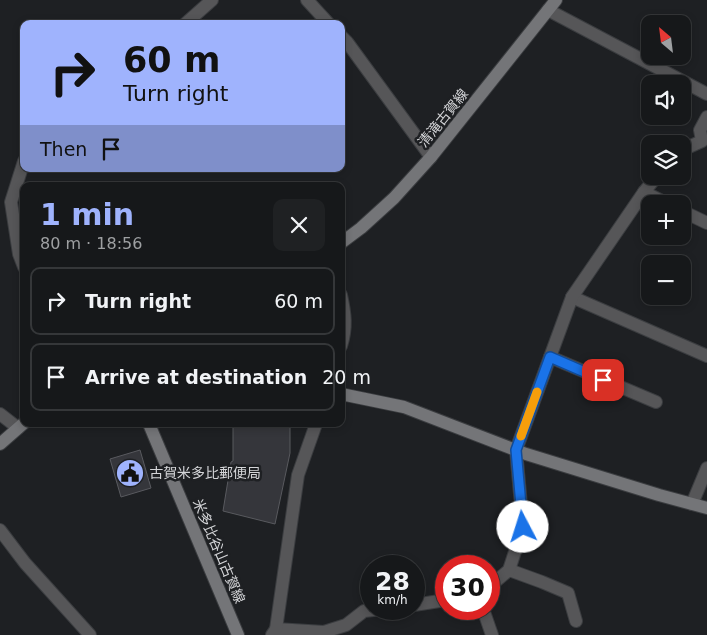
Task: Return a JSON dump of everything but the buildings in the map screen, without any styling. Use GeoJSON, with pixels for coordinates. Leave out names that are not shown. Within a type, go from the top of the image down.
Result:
{"type":"FeatureCollection","features":[{"type":"Feature","properties":{"kind":"main road","name":"清滝古賀線"},"geometry":{"type":"LineString","coordinates":[[345,240],[394,198],[431,156],[552,5]]}},
{"type":"Feature","properties":{"kind":"main road"},"geometry":{"type":"LineString","coordinates":[[345,395],[404,406],[516,450],[649,492],[707,508]]}},
{"type":"Feature","properties":{"kind":"main road"},"geometry":{"type":"LineString","coordinates":[[0,444],[20,426]]}},
{"type":"Feature","properties":{"kind":"main road","name":"米多比谷山古賀線"},"geometry":{"type":"LineString","coordinates":[[151,427],[238,635]]}},
{"type":"Feature","properties":{"kind":"street"},"geometry":{"type":"LineString","coordinates":[[190,20],[212,0]]}},
{"type":"Feature","properties":{"kind":"street"},"geometry":{"type":"LineString","coordinates":[[307,0],[325,20]]}},
{"type":"Feature","properties":{"kind":"street"},"geometry":{"type":"LineString","coordinates":[[552,5],[707,94]]}},
{"type":"Feature","properties":{"kind":"street"},"geometry":{"type":"LineString","coordinates":[[345,40],[431,156]]}},
{"type":"Feature","properties":{"kind":"street"},"geometry":{"type":"LineString","coordinates":[[691,146],[704,141],[700,130],[707,117]]}},
{"type":"Feature","properties":{"kind":"street"},"geometry":{"type":"LineString","coordinates":[[20,257],[11,202],[21,172]]}},
{"type":"Feature","properties":{"kind":"street"},"geometry":{"type":"LineString","coordinates":[[500,578],[510,570],[523,527],[516,450],[572,297],[650,185]]}},
{"type":"Feature","properties":{"kind":"street"},"geometry":{"type":"LineString","coordinates":[[644,192],[650,195]]}},
{"type":"Feature","properties":{"kind":"street"},"geometry":{"type":"LineString","coordinates":[[691,215],[707,223]]}},
{"type":"Feature","properties":{"kind":"street"},"geometry":{"type":"LineString","coordinates":[[572,297],[707,356]]}},
{"type":"Feature","properties":{"kind":"street"},"geometry":{"type":"LineString","coordinates":[[345,311],[345,324]]}},
{"type":"Feature","properties":{"kind":"street"},"geometry":{"type":"LineString","coordinates":[[550,357],[656,402]]}},
{"type":"Feature","properties":{"kind":"street"},"geometry":{"type":"LineString","coordinates":[[0,414],[20,424]]}},
{"type":"Feature","properties":{"kind":"street"},"geometry":{"type":"LineString","coordinates":[[315,427],[298,475],[274,632],[324,632],[346,625],[360,614]]}},
{"type":"Feature","properties":{"kind":"street"},"geometry":{"type":"LineString","coordinates":[[692,504],[707,468]]}},
{"type":"Feature","properties":{"kind":"street"},"geometry":{"type":"LineString","coordinates":[[0,530],[25,563],[90,635]]}},
{"type":"Feature","properties":{"kind":"street"},"geometry":{"type":"LineString","coordinates":[[510,570],[568,594],[576,621]]}},
{"type":"Feature","properties":{"kind":"street"},"geometry":{"type":"LineString","coordinates":[[487,620],[492,635]]}},
{"type":"Feature","properties":{"kind":"slow traffic"},"geometry":{"type":"LineString","coordinates":[[521,436],[537,392]]}},
{"type":"Feature","properties":{"kind":"place","name":"古賀米多比郵便局"},"geometry":{"type":"Point","coordinates":[130,473]}},
{"type":"Feature","properties":{"kind":"route"},"geometry":{"type":"LineString","coordinates":[[523,527],[516,450],[550,357],[603,380]]}}]}
